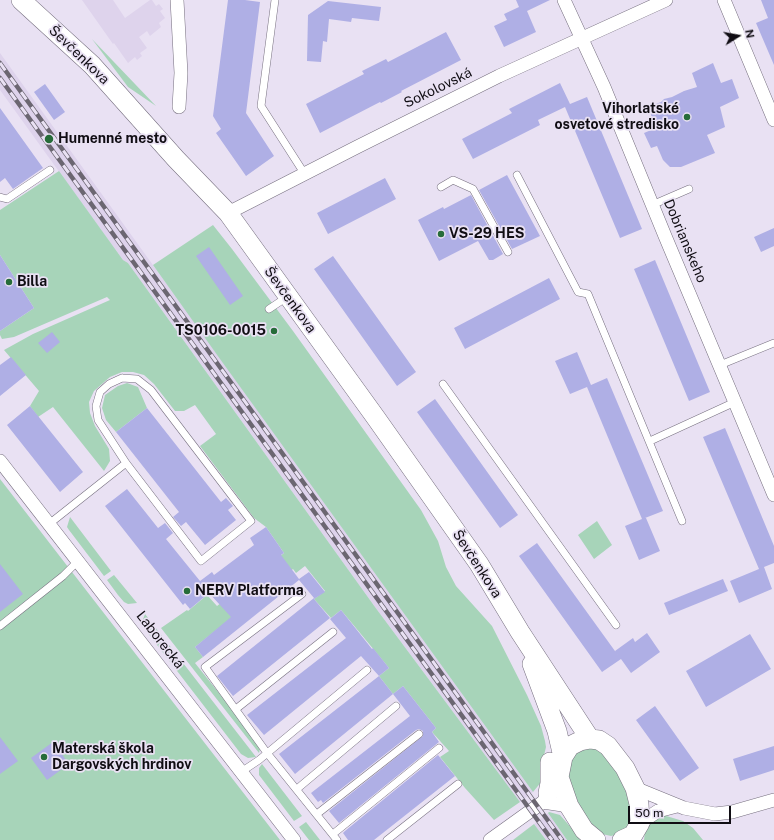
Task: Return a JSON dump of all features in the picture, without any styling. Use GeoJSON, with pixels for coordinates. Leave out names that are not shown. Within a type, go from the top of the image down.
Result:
{"type":"FeatureCollection","features":[{"type":"Feature","properties":{"kind":"main road","name":"Ševčenkova"},"geometry":{"type":"LineString","coordinates":[[21,0],[92,65],[176,159],[228,213],[479,564],[520,632],[590,739],[580,741],[570,746],[563,758],[559,777]]}},
{"type":"Feature","properties":{"kind":"main road","name":"Ševčenkova"},"geometry":{"type":"LineString","coordinates":[[520,632],[558,736],[563,758]]}},
{"type":"Feature","properties":{"kind":"main road"},"geometry":{"type":"LineString","coordinates":[[545,798],[550,783],[550,760],[558,736]]}},
{"type":"Feature","properties":{"kind":"main road"},"geometry":{"type":"LineString","coordinates":[[590,739],[598,740],[608,746],[625,768],[634,788],[639,804],[632,834]]}},
{"type":"Feature","properties":{"kind":"main road"},"geometry":{"type":"LineString","coordinates":[[559,777],[569,806],[584,830],[596,840]]}},
{"type":"Feature","properties":{"kind":"street"},"geometry":{"type":"LineString","coordinates":[[178,0],[181,73],[179,107]]}},
{"type":"Feature","properties":{"kind":"street","name":"Dobrianskeho"},"geometry":{"type":"LineString","coordinates":[[564,0],[604,87],[774,494]]}},
{"type":"Feature","properties":{"kind":"street","name":"Sokolovská"},"geometry":{"type":"LineString","coordinates":[[228,213],[304,173],[499,76],[666,0]]}},
{"type":"Feature","properties":{"kind":"street"},"geometry":{"type":"LineString","coordinates":[[724,0],[774,120]]}},
{"type":"Feature","properties":{"kind":"street","name":"Laborecká"},"geometry":{"type":"LineString","coordinates":[[0,461],[294,840]]}},
{"type":"Feature","properties":{"kind":"street"},"geometry":{"type":"LineString","coordinates":[[490,840],[545,798],[559,777]]}},
{"type":"Feature","properties":{"kind":"street"},"geometry":{"type":"LineString","coordinates":[[634,788],[677,806],[715,814],[739,811],[774,800]]}},
{"type":"Feature","properties":{"kind":"street"},"geometry":{"type":"LineString","coordinates":[[545,798],[569,806]]}},
{"type":"Feature","properties":{"kind":"street"},"geometry":{"type":"LineString","coordinates":[[632,834],[658,811],[677,806]]}},
{"type":"Feature","properties":{"kind":"lane"},"geometry":{"type":"LineString","coordinates":[[275,0],[261,106],[304,173]]}},
{"type":"Feature","properties":{"kind":"lane"},"geometry":{"type":"LineString","coordinates":[[0,197],[7,199],[50,170]]}},
{"type":"Feature","properties":{"kind":"lane"},"geometry":{"type":"LineString","coordinates":[[517,175],[578,292],[588,294],[682,521]]}},
{"type":"Feature","properties":{"kind":"lane"},"geometry":{"type":"LineString","coordinates":[[441,187],[453,180],[473,189],[508,252]]}},
{"type":"Feature","properties":{"kind":"lane"},"geometry":{"type":"LineString","coordinates":[[652,205],[689,189]]}},
{"type":"Feature","properties":{"kind":"lane"},"geometry":{"type":"LineString","coordinates":[[269,309],[288,296]]}},
{"type":"Feature","properties":{"kind":"lane"},"geometry":{"type":"LineString","coordinates":[[720,365],[774,342]]}},
{"type":"Feature","properties":{"kind":"lane"},"geometry":{"type":"LineString","coordinates":[[122,378],[137,379],[151,390],[250,521],[201,561],[126,463],[98,420],[96,406],[100,392],[109,384],[122,378]]}},
{"type":"Feature","properties":{"kind":"lane"},"geometry":{"type":"LineString","coordinates":[[443,384],[616,625]]}},
{"type":"Feature","properties":{"kind":"lane"},"geometry":{"type":"LineString","coordinates":[[650,442],[735,402]]}},
{"type":"Feature","properties":{"kind":"lane"},"geometry":{"type":"LineString","coordinates":[[49,524],[126,463]]}},
{"type":"Feature","properties":{"kind":"lane"},"geometry":{"type":"LineString","coordinates":[[0,626],[63,576],[78,561]]}},
{"type":"Feature","properties":{"kind":"lane"},"geometry":{"type":"LineString","coordinates":[[302,594],[205,667],[267,753],[335,837],[440,748]]}},
{"type":"Feature","properties":{"kind":"lane"},"geometry":{"type":"LineString","coordinates":[[236,709],[333,632]]}},
{"type":"Feature","properties":{"kind":"lane"},"geometry":{"type":"LineString","coordinates":[[241,772],[267,753],[367,670]]}},
{"type":"Feature","properties":{"kind":"lane"},"geometry":{"type":"LineString","coordinates":[[296,789],[396,706]]}},
{"type":"Feature","properties":{"kind":"lane"},"geometry":{"type":"LineString","coordinates":[[317,814],[418,734]]}},
{"type":"Feature","properties":{"kind":"lane"},"geometry":{"type":"LineString","coordinates":[[387,840],[458,784]]}},
{"type":"Feature","properties":{"kind":"shaded area"},"geometry":{"type":"Polygon","coordinates":[[[82,0],[113,0],[125,18],[152,0],[156,6],[159,4],[163,9],[160,11],[165,18],[159,23],[161,27],[150,36],[147,31],[139,37],[147,48],[140,53],[142,56],[137,60],[135,57],[128,63],[82,0]]]}},
{"type":"Feature","properties":{"kind":"shaded area"},"geometry":{"type":"Polygon","coordinates":[[[0,53],[533,792],[520,802],[375,607],[128,263],[123,260],[0,90],[0,53]]]}},
{"type":"Feature","properties":{"kind":"shaded area"},"geometry":{"type":"Polygon","coordinates":[[[548,813],[567,840],[546,840],[534,824],[548,813]]]}},
{"type":"Feature","properties":{"kind":"green space"},"geometry":{"type":"Polygon","coordinates":[[[92,39],[156,106],[128,87],[92,39]]]}},
{"type":"Feature","properties":{"kind":"green space"},"geometry":{"type":"Polygon","coordinates":[[[59,171],[123,260],[128,263],[375,607],[520,802],[494,820],[440,757],[449,751],[432,732],[436,728],[403,686],[393,694],[379,676],[389,668],[341,610],[331,618],[314,599],[325,591],[305,566],[296,573],[293,569],[195,647],[203,657],[195,663],[259,743],[259,753],[161,628],[187,610],[188,611],[207,595],[217,606],[284,553],[266,527],[254,518],[200,446],[216,434],[195,405],[184,411],[175,411],[154,384],[144,375],[133,372],[122,372],[110,377],[94,391],[89,402],[90,413],[95,426],[109,449],[110,461],[104,471],[53,407],[38,417],[30,406],[39,391],[4,350],[33,334],[110,300],[107,297],[14,337],[2,339],[0,335],[0,331],[34,308],[0,255],[0,210],[59,171]]]}},
{"type":"Feature","properties":{"kind":"green space"},"geometry":{"type":"Polygon","coordinates":[[[213,225],[293,331],[421,510],[438,541],[446,567],[456,586],[492,626],[527,695],[541,726],[545,741],[546,747],[541,768],[542,781],[533,792],[153,265],[213,225]]]}},
{"type":"Feature","properties":{"kind":"green space"},"geometry":{"type":"Polygon","coordinates":[[[127,383],[138,387],[147,408],[116,432],[106,420],[102,408],[105,395],[118,386],[127,383]]]}},
{"type":"Feature","properties":{"kind":"green space"},"geometry":{"type":"Polygon","coordinates":[[[0,479],[58,554],[280,840],[0,840],[0,479]]]}},
{"type":"Feature","properties":{"kind":"green space"},"geometry":{"type":"Polygon","coordinates":[[[70,517],[111,571],[104,576],[67,527],[70,517]]]}},
{"type":"Feature","properties":{"kind":"green space"},"geometry":{"type":"Polygon","coordinates":[[[597,521],[612,545],[594,559],[578,535],[597,521]]]}},
{"type":"Feature","properties":{"kind":"green space"},"geometry":{"type":"Polygon","coordinates":[[[114,575],[137,603],[128,604],[118,595],[107,580],[114,575]]]}},
{"type":"Feature","properties":{"kind":"green space"},"geometry":{"type":"Polygon","coordinates":[[[145,614],[256,757],[248,758],[241,754],[144,628],[142,622],[145,614]]]}},
{"type":"Feature","properties":{"kind":"green space"},"geometry":{"type":"Polygon","coordinates":[[[589,748],[597,749],[613,763],[632,803],[631,823],[619,834],[611,836],[602,834],[594,828],[579,805],[569,779],[567,767],[575,753],[589,748]]]}},
{"type":"Feature","properties":{"kind":"green space"},"geometry":{"type":"Polygon","coordinates":[[[262,764],[302,816],[294,821],[259,775],[259,768],[262,764]]]}},
{"type":"Feature","properties":{"kind":"green space"},"geometry":{"type":"Polygon","coordinates":[[[548,813],[560,815],[582,840],[567,840],[548,813]]]}},
{"type":"Feature","properties":{"kind":"green space"},"geometry":{"type":"Polygon","coordinates":[[[663,815],[683,821],[693,828],[703,840],[644,840],[645,831],[649,825],[663,815]]]}},
{"type":"Feature","properties":{"kind":"green space"},"geometry":{"type":"Polygon","coordinates":[[[306,822],[320,840],[309,840],[299,827],[306,822]]]}},
{"type":"Feature","properties":{"kind":"green space"},"geometry":{"type":"Polygon","coordinates":[[[534,824],[546,840],[513,840],[534,824]]]}},
{"type":"Feature","properties":{"kind":"building"},"geometry":{"type":"Polygon","coordinates":[[[228,0],[260,2],[246,113],[274,156],[246,176],[216,133],[221,129],[213,116],[228,0]]]}},
{"type":"Feature","properties":{"kind":"building"},"geometry":{"type":"Polygon","coordinates":[[[516,0],[550,0],[527,11],[536,32],[504,47],[494,26],[507,20],[504,14],[519,7],[516,0]]]}},
{"type":"Feature","properties":{"kind":"building"},"geometry":{"type":"Polygon","coordinates":[[[761,0],[774,0],[774,65],[756,23],[768,18],[761,0]]]}},
{"type":"Feature","properties":{"kind":"building"},"geometry":{"type":"Polygon","coordinates":[[[328,1],[381,7],[379,21],[352,18],[351,22],[329,19],[327,42],[323,41],[321,62],[307,61],[308,15],[328,1]]]}},
{"type":"Feature","properties":{"kind":"building"},"geometry":{"type":"Polygon","coordinates":[[[446,32],[461,60],[381,103],[380,102],[320,133],[306,104],[364,74],[362,71],[386,59],[388,62],[446,32]]]}},
{"type":"Feature","properties":{"kind":"building","name":"Vihorlatské osvetové stredisko"},"geometry":{"type":"Polygon","coordinates":[[[713,63],[721,83],[732,79],[739,98],[720,107],[725,127],[707,135],[715,153],[681,167],[670,167],[663,160],[657,146],[651,148],[644,133],[656,128],[648,107],[661,102],[664,99],[697,87],[692,73],[713,63]]]}},
{"type":"Feature","properties":{"kind":"building"},"geometry":{"type":"Polygon","coordinates":[[[560,83],[570,104],[587,97],[642,229],[620,238],[565,107],[538,120],[540,125],[473,159],[462,139],[512,113],[509,109],[560,83]]]}},
{"type":"Feature","properties":{"kind":"building"},"geometry":{"type":"Polygon","coordinates":[[[45,84],[65,112],[54,120],[34,92],[45,84]]]}},
{"type":"Feature","properties":{"kind":"building"},"geometry":{"type":"Polygon","coordinates":[[[0,108],[43,168],[13,189],[5,178],[0,182],[0,108]]]}},
{"type":"Feature","properties":{"kind":"building"},"geometry":{"type":"Polygon","coordinates":[[[507,175],[540,236],[512,249],[479,190],[507,175]]]}},
{"type":"Feature","properties":{"kind":"building"},"geometry":{"type":"Polygon","coordinates":[[[385,178],[396,199],[328,234],[317,213],[385,178]]]}},
{"type":"Feature","properties":{"kind":"building"},"geometry":{"type":"Polygon","coordinates":[[[471,195],[503,254],[493,260],[489,260],[478,241],[439,261],[418,220],[471,195]]]}},
{"type":"Feature","properties":{"kind":"building"},"geometry":{"type":"Polygon","coordinates":[[[774,228],[774,246],[761,252],[754,237],[774,228]]]}},
{"type":"Feature","properties":{"kind":"building"},"geometry":{"type":"Polygon","coordinates":[[[209,247],[243,296],[230,305],[196,256],[209,247]]]}},
{"type":"Feature","properties":{"kind":"building","name":"Billa"},"geometry":{"type":"Polygon","coordinates":[[[0,255],[34,308],[0,331],[0,255]]]}},
{"type":"Feature","properties":{"kind":"building"},"geometry":{"type":"Polygon","coordinates":[[[333,256],[416,372],[397,386],[314,269],[333,256]]]}},
{"type":"Feature","properties":{"kind":"building"},"geometry":{"type":"Polygon","coordinates":[[[655,260],[710,392],[689,401],[634,269],[655,260]]]}},
{"type":"Feature","properties":{"kind":"building"},"geometry":{"type":"Polygon","coordinates":[[[549,278],[560,299],[465,349],[454,328],[549,278]]]}},
{"type":"Feature","properties":{"kind":"building"},"geometry":{"type":"Polygon","coordinates":[[[52,332],[60,342],[47,353],[38,343],[52,332]]]}},
{"type":"Feature","properties":{"kind":"building"},"geometry":{"type":"Polygon","coordinates":[[[577,352],[591,385],[607,378],[663,511],[645,518],[660,551],[639,560],[625,526],[642,519],[587,387],[570,394],[555,361],[577,352]]]}},
{"type":"Feature","properties":{"kind":"building"},"geometry":{"type":"Polygon","coordinates":[[[11,357],[26,375],[0,396],[0,365],[11,357]]]}},
{"type":"Feature","properties":{"kind":"building"},"geometry":{"type":"Polygon","coordinates":[[[435,399],[518,515],[500,528],[417,412],[435,399]]]}},
{"type":"Feature","properties":{"kind":"building"},"geometry":{"type":"Polygon","coordinates":[[[30,406],[83,472],[60,492],[7,425],[30,406]]]}},
{"type":"Feature","properties":{"kind":"building"},"geometry":{"type":"Polygon","coordinates":[[[147,408],[221,502],[226,498],[233,506],[228,510],[236,520],[205,545],[186,522],[181,526],[173,517],[179,512],[116,432],[147,408]]]}},
{"type":"Feature","properties":{"kind":"building"},"geometry":{"type":"Polygon","coordinates":[[[725,428],[774,546],[774,563],[764,567],[772,589],[739,603],[730,581],[759,569],[703,437],[725,428]]]}},
{"type":"Feature","properties":{"kind":"building"},"geometry":{"type":"Polygon","coordinates":[[[127,489],[158,528],[165,523],[173,533],[166,539],[200,581],[212,572],[214,575],[254,545],[250,538],[266,527],[284,553],[281,555],[299,579],[309,572],[325,592],[314,599],[330,618],[233,696],[217,676],[314,598],[299,580],[203,657],[195,647],[231,617],[209,593],[190,609],[185,603],[183,605],[105,506],[127,489]]]}},
{"type":"Feature","properties":{"kind":"building"},"geometry":{"type":"Polygon","coordinates":[[[537,543],[620,658],[615,651],[633,638],[635,642],[647,633],[660,652],[631,673],[621,659],[602,672],[519,556],[537,543]]]}},
{"type":"Feature","properties":{"kind":"building"},"geometry":{"type":"Polygon","coordinates":[[[0,564],[23,594],[0,612],[0,564]]]}},
{"type":"Feature","properties":{"kind":"building"},"geometry":{"type":"Polygon","coordinates":[[[723,579],[728,591],[669,615],[664,603],[723,579]]]}},
{"type":"Feature","properties":{"kind":"building"},"geometry":{"type":"Polygon","coordinates":[[[341,610],[389,668],[379,676],[361,656],[264,735],[247,715],[346,638],[330,619],[341,610]]]}},
{"type":"Feature","properties":{"kind":"building"},"geometry":{"type":"Polygon","coordinates":[[[750,634],[771,669],[706,707],[686,671],[750,634]]]}},
{"type":"Feature","properties":{"kind":"building"},"geometry":{"type":"Polygon","coordinates":[[[379,676],[393,694],[295,774],[279,754],[379,676]]]}},
{"type":"Feature","properties":{"kind":"building"},"geometry":{"type":"Polygon","coordinates":[[[403,686],[436,728],[432,732],[439,742],[339,823],[329,811],[423,736],[423,731],[419,729],[416,730],[323,803],[321,800],[318,802],[311,793],[410,716],[393,694],[403,686]]]}},
{"type":"Feature","properties":{"kind":"building"},"geometry":{"type":"Polygon","coordinates":[[[655,706],[699,768],[680,781],[636,720],[655,706]]]}},
{"type":"Feature","properties":{"kind":"building"},"geometry":{"type":"Polygon","coordinates":[[[0,737],[18,761],[0,774],[0,737]]]}},
{"type":"Feature","properties":{"kind":"building"},"geometry":{"type":"Polygon","coordinates":[[[53,742],[69,764],[47,780],[31,758],[53,742]]]}},
{"type":"Feature","properties":{"kind":"building"},"geometry":{"type":"Polygon","coordinates":[[[774,746],[774,770],[740,781],[733,759],[774,746]]]}},
{"type":"Feature","properties":{"kind":"building"},"geometry":{"type":"Polygon","coordinates":[[[438,755],[455,776],[374,840],[348,840],[343,833],[345,831],[438,755]]]}},
{"type":"Feature","properties":{"kind":"railway"},"geometry":{"type":"LineString","coordinates":[[0,63],[562,840]]}},
{"type":"Feature","properties":{"kind":"railway"},"geometry":{"type":"LineString","coordinates":[[0,78],[552,840]]}},
{"type":"Feature","properties":{"kind":"place","name":"Vihorlatské osvetové stredisko"},"geometry":{"type":"Point","coordinates":[687,117]}},
{"type":"Feature","properties":{"kind":"place","name":"Humenné mesto"},"geometry":{"type":"Point","coordinates":[49,139]}},
{"type":"Feature","properties":{"kind":"place","name":"VS-29 HES"},"geometry":{"type":"Point","coordinates":[441,234]}},
{"type":"Feature","properties":{"kind":"place","name":"Billa"},"geometry":{"type":"Point","coordinates":[9,282]}},
{"type":"Feature","properties":{"kind":"place","name":"TS0106-0015"},"geometry":{"type":"Point","coordinates":[274,331]}},
{"type":"Feature","properties":{"kind":"place","name":"NERV Platforma"},"geometry":{"type":"Point","coordinates":[187,591]}},
{"type":"Feature","properties":{"kind":"place","name":"Materská škola Dargovských hrdinov"},"geometry":{"type":"Point","coordinates":[44,757]}}]}
